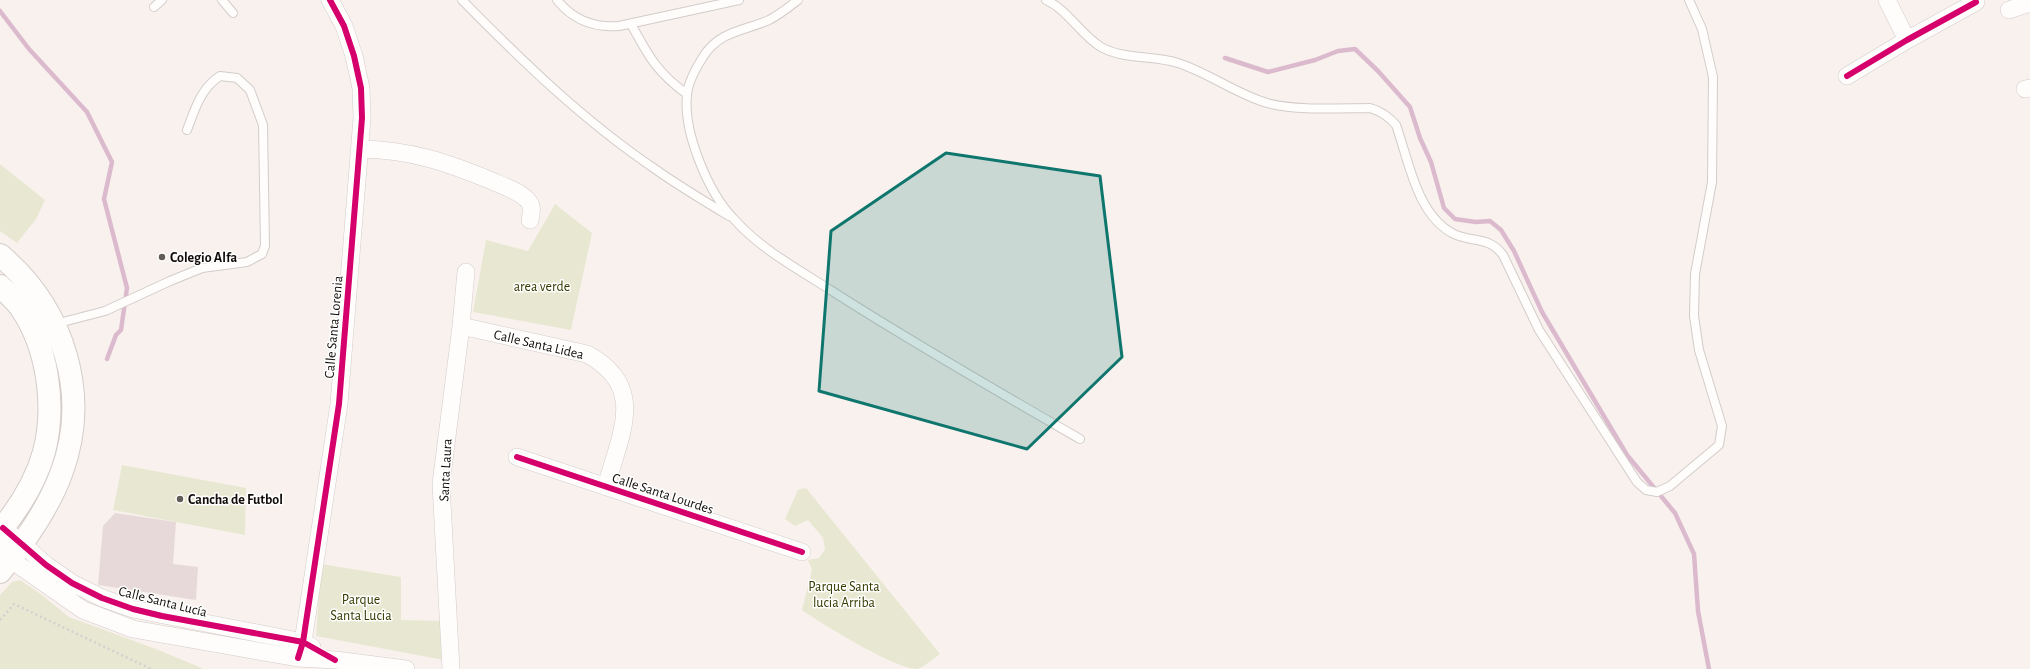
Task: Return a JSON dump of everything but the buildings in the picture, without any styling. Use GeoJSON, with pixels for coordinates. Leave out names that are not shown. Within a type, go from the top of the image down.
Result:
{"type":"FeatureCollection","features":[{"type":"Feature","properties":{"kind":"main road"},"geometry":{"type":"LineString","coordinates":[[0,255],[19,271],[51,315],[68,357],[73,396],[70,440],[61,474],[45,508],[11,558]]}},
{"type":"Feature","properties":{"kind":"main road"},"geometry":{"type":"LineString","coordinates":[[0,286],[21,308],[36,338],[47,374],[49,412],[44,451],[33,482],[1,530]]}},
{"type":"Feature","properties":{"kind":"street","name":"Calle Santa Lorenia"},"geometry":{"type":"LineString","coordinates":[[298,658],[303,642],[339,404],[360,149],[361,88],[356,64],[344,26],[330,0]]}},
{"type":"Feature","properties":{"kind":"street"},"geometry":{"type":"LineString","coordinates":[[1887,0],[1907,40]]}},
{"type":"Feature","properties":{"kind":"street"},"geometry":{"type":"LineString","coordinates":[[1847,76],[1907,40],[1976,2]]}},
{"type":"Feature","properties":{"kind":"street"},"geometry":{"type":"LineString","coordinates":[[2009,10],[2030,4]]}},
{"type":"Feature","properties":{"kind":"street"},"geometry":{"type":"LineString","coordinates":[[360,149],[408,152],[459,167],[504,186],[528,200],[532,207],[530,220]]}},
{"type":"Feature","properties":{"kind":"street","name":"Santa Laura"},"geometry":{"type":"LineString","coordinates":[[451,669],[441,484],[461,326],[466,272]]}},
{"type":"Feature","properties":{"kind":"street","name":"Calle Santa Lidea"},"geometry":{"type":"LineString","coordinates":[[461,326],[587,354],[602,362],[613,374],[622,388],[626,401],[626,415],[606,487]]}},
{"type":"Feature","properties":{"kind":"street","name":"Calle Santa Lourdes"},"geometry":{"type":"LineString","coordinates":[[517,457],[802,552]]}},
{"type":"Feature","properties":{"kind":"street"},"geometry":{"type":"LineString","coordinates":[[1,530],[11,558]]}},
{"type":"Feature","properties":{"kind":"street","name":"Calle Santa Lucía"},"geometry":{"type":"LineString","coordinates":[[11,558],[46,565],[72,583],[102,598],[133,609],[303,642],[335,660]]}},
{"type":"Feature","properties":{"kind":"street","name":"Calle Santa Lucía"},"geometry":{"type":"LineString","coordinates":[[11,558],[83,610],[133,629],[298,658],[335,660],[406,669]]}},
{"type":"Feature","properties":{"kind":"lane"},"geometry":{"type":"LineString","coordinates":[[154,7],[162,0]]}},
{"type":"Feature","properties":{"kind":"lane"},"geometry":{"type":"LineString","coordinates":[[222,0],[233,13]]}},
{"type":"Feature","properties":{"kind":"lane"},"geometry":{"type":"LineString","coordinates":[[462,0],[538,76],[585,117],[655,169],[731,217]]}},
{"type":"Feature","properties":{"kind":"lane"},"geometry":{"type":"LineString","coordinates":[[556,0],[571,14],[586,23],[603,27],[631,24],[739,0]]}},
{"type":"Feature","properties":{"kind":"lane"},"geometry":{"type":"LineString","coordinates":[[798,0],[770,19],[723,36],[704,54],[693,75],[687,94],[687,112],[700,162],[712,187],[731,217],[750,236],[772,252],[884,324],[1080,440]]}},
{"type":"Feature","properties":{"kind":"lane"},"geometry":{"type":"LineString","coordinates":[[1051,1],[1101,47],[1114,53],[1160,58],[1180,63],[1267,103],[1287,107],[1370,108],[1382,112],[1389,117],[1396,126],[1424,206],[1436,220],[1455,234],[1489,242],[1497,247],[1503,255],[1539,330],[1619,456],[1637,482],[1646,490],[1657,492],[1670,486],[1719,445],[1722,426],[1699,350],[1694,316],[1695,274],[1712,182],[1713,77],[1702,29],[1689,1]]}},
{"type":"Feature","properties":{"kind":"lane"},"geometry":{"type":"LineString","coordinates":[[631,24],[655,65],[669,82],[687,94]]}},
{"type":"Feature","properties":{"kind":"lane"},"geometry":{"type":"LineString","coordinates":[[54,324],[105,311],[202,268],[247,262],[258,257],[264,250],[263,125],[250,90],[237,78],[220,76],[204,90],[197,102],[187,130]]}},
{"type":"Feature","properties":{"kind":"path"},"geometry":{"type":"LineString","coordinates":[[0,620],[14,604],[151,669]]}},
{"type":"Feature","properties":{"kind":"highlighted area"},"geometry":{"type":"Polygon","coordinates":[[[946,153],[1100,176],[1122,357],[1027,449],[819,391],[831,231],[946,153]]]}},
{"type":"Feature","properties":{"kind":"green space"},"geometry":{"type":"Polygon","coordinates":[[[0,164],[45,200],[36,219],[17,243],[0,231],[0,164]]]}},
{"type":"Feature","properties":{"kind":"green space","name":"area verde"},"geometry":{"type":"Polygon","coordinates":[[[555,204],[592,233],[571,330],[473,312],[486,240],[528,251],[555,204]]]}},
{"type":"Feature","properties":{"kind":"green space","name":"Cancha de Futbol"},"geometry":{"type":"Polygon","coordinates":[[[122,465],[246,488],[245,535],[113,510],[122,465]]]}},
{"type":"Feature","properties":{"kind":"green space","name":"Parque Santa lucia Arriba"},"geometry":{"type":"Polygon","coordinates":[[[806,488],[940,654],[920,668],[917,669],[907,667],[893,662],[859,645],[802,610],[812,570],[808,560],[819,558],[825,549],[823,538],[808,520],[795,526],[785,519],[798,490],[806,488]]]}},
{"type":"Feature","properties":{"kind":"green space","name":"Parque Santa Lucia"},"geometry":{"type":"Polygon","coordinates":[[[321,564],[401,577],[401,620],[445,621],[444,660],[316,636],[321,564]]]}},
{"type":"Feature","properties":{"kind":"green space"},"geometry":{"type":"Polygon","coordinates":[[[20,580],[38,592],[69,617],[156,649],[204,669],[0,669],[0,595],[12,582],[20,580]]]}},
{"type":"Feature","properties":{"kind":"waterway"},"geometry":{"type":"LineString","coordinates":[[0,11],[29,49],[87,112],[112,162],[104,199],[127,288],[121,330],[116,335],[107,359]]}},
{"type":"Feature","properties":{"kind":"waterway"},"geometry":{"type":"LineString","coordinates":[[1225,58],[1268,72],[1315,60],[1338,51],[1355,49],[1378,71],[1410,107],[1420,138],[1431,162],[1444,208],[1455,219],[1476,222],[1490,221],[1501,230],[1514,251],[1542,312],[1627,455],[1675,513],[1694,554],[1698,611],[1709,669]]}},
{"type":"Feature","properties":{"kind":"cycle path"},"geometry":{"type":"LineString","coordinates":[[298,658],[303,642],[339,404],[362,118],[361,88],[354,56],[344,26],[330,0]]}},
{"type":"Feature","properties":{"kind":"cycle path"},"geometry":{"type":"LineString","coordinates":[[1847,76],[1907,40],[1976,2]]}},
{"type":"Feature","properties":{"kind":"cycle path"},"geometry":{"type":"LineString","coordinates":[[517,457],[802,552]]}},
{"type":"Feature","properties":{"kind":"cycle path"},"geometry":{"type":"LineString","coordinates":[[3,528],[46,565],[72,583],[102,598],[133,609],[162,616],[303,642],[335,660]]}},
{"type":"Feature","properties":{"kind":"place","name":"Colegio Alfa"},"geometry":{"type":"Point","coordinates":[162,257]}},
{"type":"Feature","properties":{"kind":"place","name":"Cancha de Futbol"},"geometry":{"type":"Point","coordinates":[180,499]}}]}
